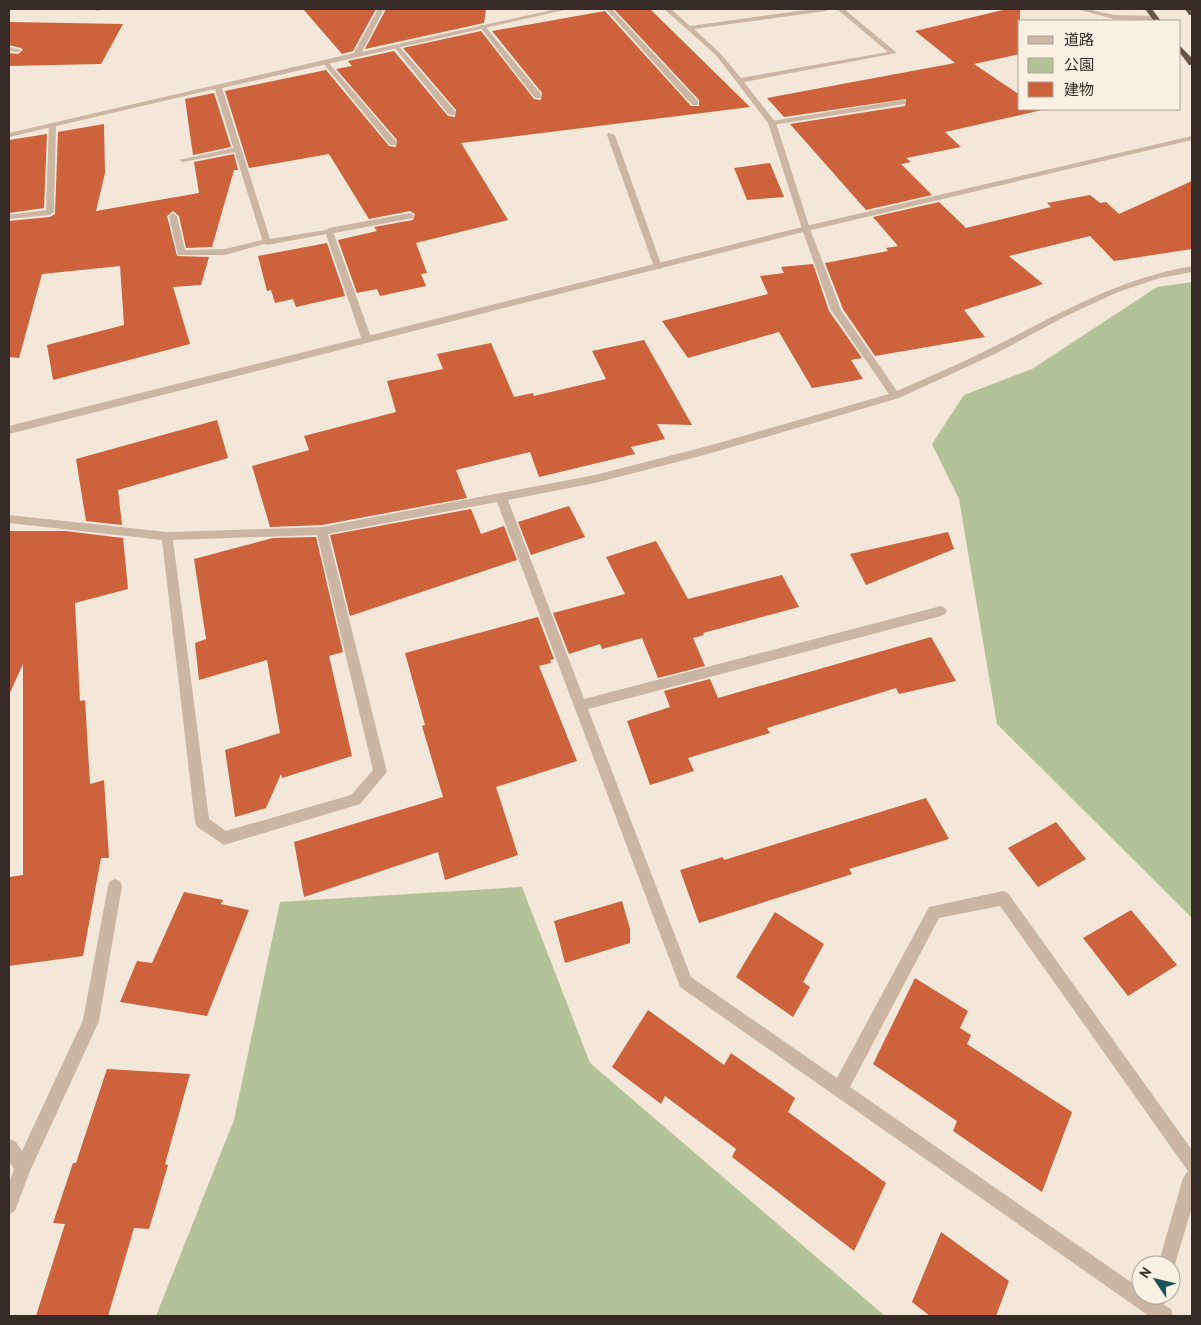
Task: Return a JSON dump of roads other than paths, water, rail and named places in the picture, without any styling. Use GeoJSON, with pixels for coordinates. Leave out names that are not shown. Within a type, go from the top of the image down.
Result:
{"type":"FeatureCollection","features":[{"type":"Feature","properties":{"kind":"highway"},"geometry":{"type":"LineString","coordinates":[[1148,9],[1157,20]]}},
{"type":"Feature","properties":{"kind":"highway"},"geometry":{"type":"LineString","coordinates":[[1189,9],[1192,13]]}},
{"type":"Feature","properties":{"kind":"highway"},"geometry":{"type":"LineString","coordinates":[[1181,49],[1192,63]]}},
{"type":"Feature","properties":{"kind":"street"},"geometry":{"type":"LineString","coordinates":[[97,9],[102,9]]}},
{"type":"Feature","properties":{"kind":"street"},"geometry":{"type":"LineString","coordinates":[[358,55],[381,9]]}},
{"type":"Feature","properties":{"kind":"street"},"geometry":{"type":"LineString","coordinates":[[9,135],[482,26],[565,9]]}},
{"type":"Feature","properties":{"kind":"street"},"geometry":{"type":"LineString","coordinates":[[609,9],[695,103]]}},
{"type":"Feature","properties":{"kind":"street"},"geometry":{"type":"LineString","coordinates":[[667,9],[718,54],[772,122],[806,229],[836,310],[895,396]]}},
{"type":"Feature","properties":{"kind":"street"},"geometry":{"type":"LineString","coordinates":[[687,28],[826,9]]}},
{"type":"Feature","properties":{"kind":"street"},"geometry":{"type":"LineString","coordinates":[[738,81],[894,53],[840,9]]}},
{"type":"Feature","properties":{"kind":"street"},"geometry":{"type":"LineString","coordinates":[[1079,9],[1114,17],[1157,20]]}},
{"type":"Feature","properties":{"kind":"street"},"geometry":{"type":"LineString","coordinates":[[482,26],[538,96]]}},
{"type":"Feature","properties":{"kind":"street"},"geometry":{"type":"LineString","coordinates":[[396,46],[452,113]]}},
{"type":"Feature","properties":{"kind":"street"},"geometry":{"type":"LineString","coordinates":[[9,49],[18,50]]}},
{"type":"Feature","properties":{"kind":"street"},"geometry":{"type":"LineString","coordinates":[[325,62],[392,143]]}},
{"type":"Feature","properties":{"kind":"street"},"geometry":{"type":"LineString","coordinates":[[218,86],[267,242]]}},
{"type":"Feature","properties":{"kind":"street"},"geometry":{"type":"LineString","coordinates":[[772,122],[902,102]]}},
{"type":"Feature","properties":{"kind":"street"},"geometry":{"type":"LineString","coordinates":[[9,217],[50,212],[52,125]]}},
{"type":"Feature","properties":{"kind":"street"},"geometry":{"type":"LineString","coordinates":[[611,135],[658,267]]}},
{"type":"Feature","properties":{"kind":"street"},"geometry":{"type":"LineString","coordinates":[[9,430],[806,229],[1192,138]]}},
{"type":"Feature","properties":{"kind":"street"},"geometry":{"type":"LineString","coordinates":[[183,160],[238,148]]}},
{"type":"Feature","properties":{"kind":"street"},"geometry":{"type":"LineString","coordinates":[[173,216],[181,252],[225,252],[267,242],[410,216]]}},
{"type":"Feature","properties":{"kind":"street"},"geometry":{"type":"LineString","coordinates":[[329,231],[366,340]]}},
{"type":"Feature","properties":{"kind":"street"},"geometry":{"type":"LineString","coordinates":[[9,519],[167,536],[322,531],[594,479],[708,450],[895,396],[994,351],[1061,315],[1115,290],[1158,276],[1192,269]]}},
{"type":"Feature","properties":{"kind":"street"},"geometry":{"type":"LineString","coordinates":[[501,497],[685,982],[1159,1307]]}},
{"type":"Feature","properties":{"kind":"street"},"geometry":{"type":"LineString","coordinates":[[167,536],[202,822],[224,838],[355,800],[380,772],[322,531]]}},
{"type":"Feature","properties":{"kind":"street"},"geometry":{"type":"LineString","coordinates":[[580,706],[941,611]]}},
{"type":"Feature","properties":{"kind":"street"},"geometry":{"type":"LineString","coordinates":[[9,1205],[23,1168],[91,1021],[115,886]]}},
{"type":"Feature","properties":{"kind":"street"},"geometry":{"type":"LineString","coordinates":[[840,1089],[934,912],[1003,898],[1192,1164]]}},
{"type":"Feature","properties":{"kind":"street"},"geometry":{"type":"LineString","coordinates":[[9,1148],[23,1168]]}},
{"type":"Feature","properties":{"kind":"street"},"geometry":{"type":"LineString","coordinates":[[1170,1255],[1192,1178]]}}]}
